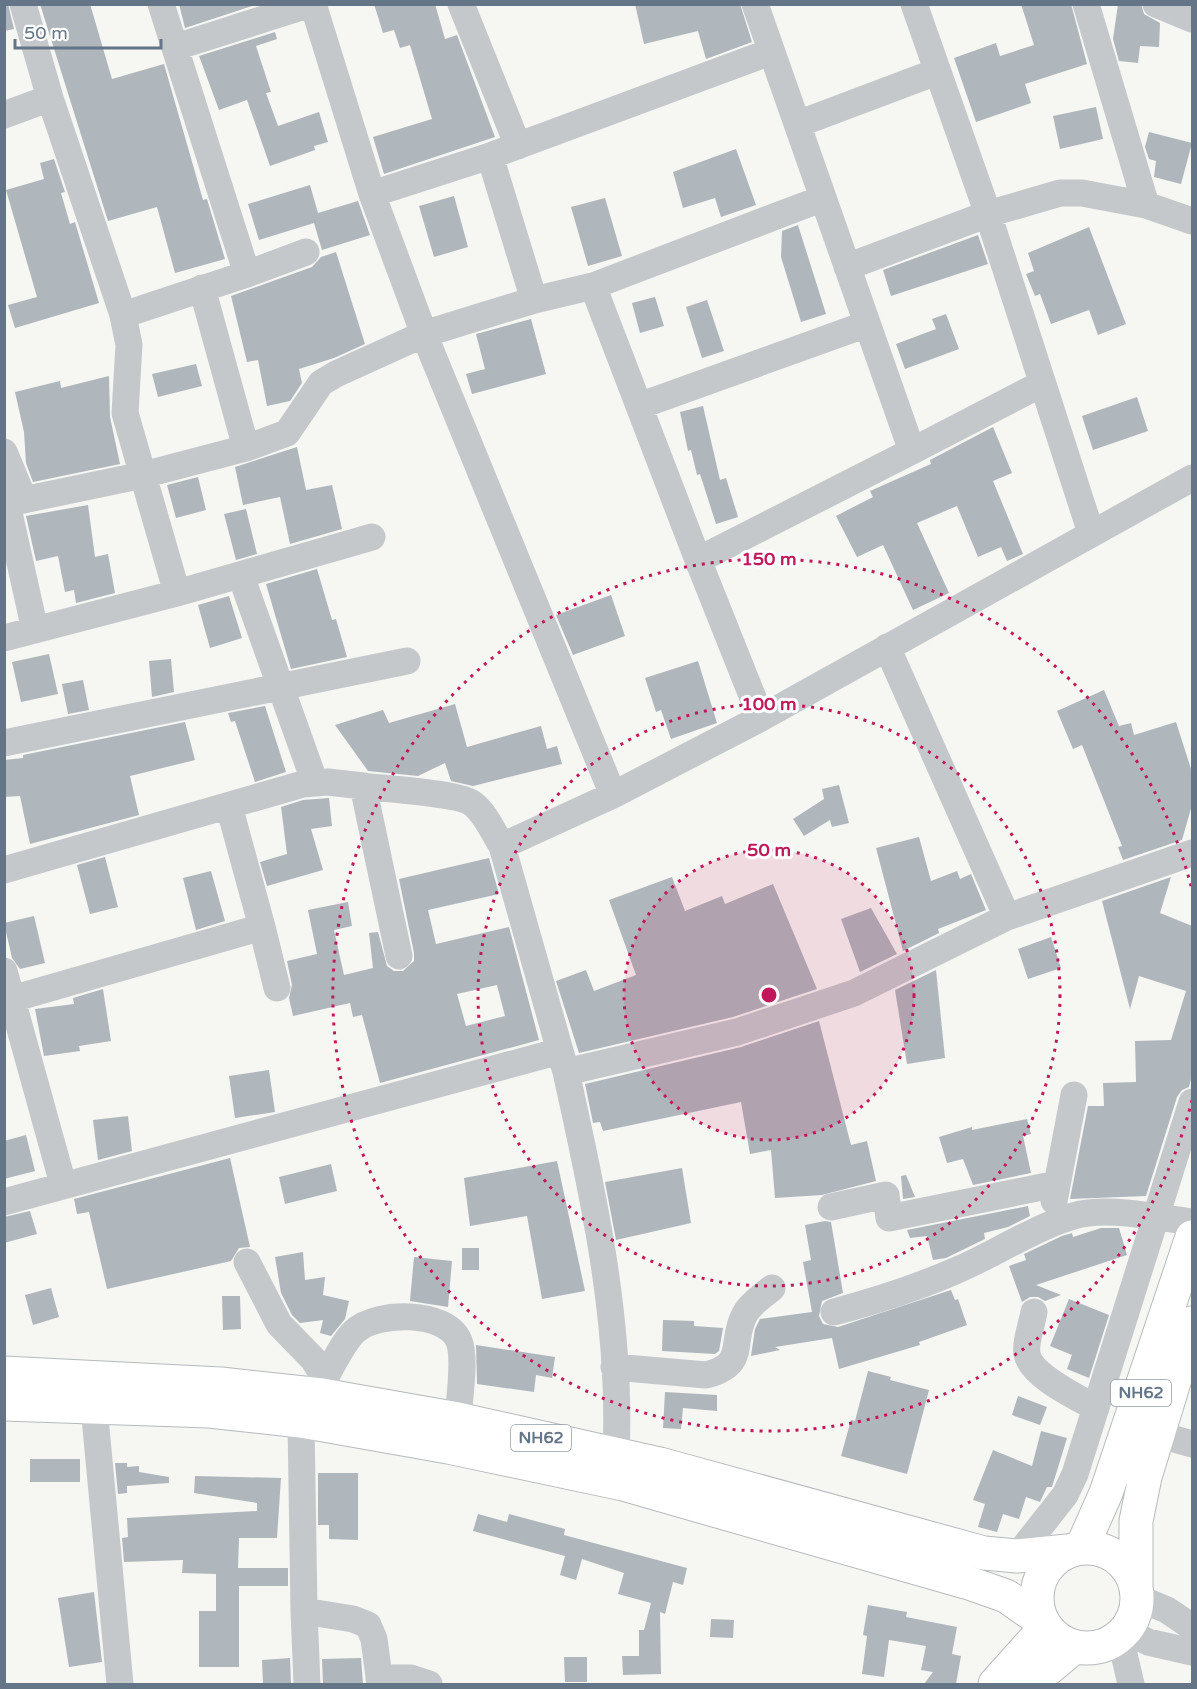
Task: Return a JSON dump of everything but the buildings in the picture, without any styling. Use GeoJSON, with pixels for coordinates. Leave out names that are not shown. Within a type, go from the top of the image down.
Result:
{"type":"FeatureCollection","features":[{"type":"Feature","properties":{"kind":"main road","name":"NH62"},"geometry":{"type":"LineString","coordinates":[[1044,1624],[1037,1608],[1039,1581],[1051,1563],[1075,1549],[1106,1493],[1192,1237]]}},
{"type":"Feature","properties":{"kind":"main road","name":"NH62"},"geometry":{"type":"LineString","coordinates":[[1123,1633],[1134,1615],[1137,1592],[1136,1521],[1157,1434],[1192,1323]]}},
{"type":"Feature","properties":{"kind":"main road","name":"NH62"},"geometry":{"type":"LineString","coordinates":[[4,1373],[221,1384],[324,1386],[616,1454],[984,1553],[1017,1556],[1075,1549],[1106,1551],[1117,1557],[1132,1575],[1137,1592]]}},
{"type":"Feature","properties":{"kind":"main road","name":"NH62"},"geometry":{"type":"LineString","coordinates":[[4,1404],[209,1411],[301,1421],[448,1447],[623,1484],[972,1584],[1006,1596],[1044,1624],[1063,1642],[1074,1647]]}},
{"type":"Feature","properties":{"kind":"main road"},"geometry":{"type":"LineString","coordinates":[[995,1684],[1044,1624]]}},
{"type":"Feature","properties":{"kind":"main road"},"geometry":{"type":"LineString","coordinates":[[1030,1684],[1074,1647],[1090,1648],[1106,1645],[1123,1633]]}},
{"type":"Feature","properties":{"kind":"street"},"geometry":{"type":"LineString","coordinates":[[23,4],[50,98],[123,315],[129,345],[125,412],[177,593]]}},
{"type":"Feature","properties":{"kind":"street"},"geometry":{"type":"LineString","coordinates":[[161,4],[247,274]]}},
{"type":"Feature","properties":{"kind":"street"},"geometry":{"type":"LineString","coordinates":[[176,47],[312,4],[372,194],[424,334],[613,795]]}},
{"type":"Feature","properties":{"kind":"street"},"geometry":{"type":"LineString","coordinates":[[461,4],[518,146]]}},
{"type":"Feature","properties":{"kind":"street"},"geometry":{"type":"LineString","coordinates":[[755,4],[770,52],[798,124],[821,199],[912,451]]}},
{"type":"Feature","properties":{"kind":"street"},"geometry":{"type":"LineString","coordinates":[[914,4],[936,72],[988,214],[1091,533]]}},
{"type":"Feature","properties":{"kind":"street"},"geometry":{"type":"LineString","coordinates":[[1086,4],[1146,205]]}},
{"type":"Feature","properties":{"kind":"street"},"geometry":{"type":"LineString","coordinates":[[1156,4],[1192,19]]}},
{"type":"Feature","properties":{"kind":"street"},"geometry":{"type":"LineString","coordinates":[[372,194],[490,156],[770,52]]}},
{"type":"Feature","properties":{"kind":"street"},"geometry":{"type":"LineString","coordinates":[[798,124],[936,72]]}},
{"type":"Feature","properties":{"kind":"street"},"geometry":{"type":"LineString","coordinates":[[4,115],[50,98]]}},
{"type":"Feature","properties":{"kind":"street"},"geometry":{"type":"LineString","coordinates":[[490,156],[534,300]]}},
{"type":"Feature","properties":{"kind":"street"},"geometry":{"type":"LineString","coordinates":[[847,267],[988,214],[1060,193],[1082,193],[1146,205],[1192,221]]}},
{"type":"Feature","properties":{"kind":"street"},"geometry":{"type":"LineString","coordinates":[[12,503],[143,475],[246,448],[287,433],[321,383],[424,334],[534,300],[592,286],[821,199]]}},
{"type":"Feature","properties":{"kind":"street"},"geometry":{"type":"LineString","coordinates":[[123,315],[306,252]]}},
{"type":"Feature","properties":{"kind":"street"},"geometry":{"type":"LineString","coordinates":[[592,286],[761,717]]}},
{"type":"Feature","properties":{"kind":"street"},"geometry":{"type":"LineString","coordinates":[[202,288],[246,448]]}},
{"type":"Feature","properties":{"kind":"street"},"geometry":{"type":"LineString","coordinates":[[639,406],[867,324]]}},
{"type":"Feature","properties":{"kind":"street"},"geometry":{"type":"LineString","coordinates":[[698,560],[1041,384]]}},
{"type":"Feature","properties":{"kind":"street"},"geometry":{"type":"LineString","coordinates":[[4,452],[35,630]]}},
{"type":"Feature","properties":{"kind":"street"},"geometry":{"type":"LineString","coordinates":[[502,846],[613,795],[761,717],[1192,478]]}},
{"type":"Feature","properties":{"kind":"street"},"geometry":{"type":"LineString","coordinates":[[4,638],[241,576],[372,537]]}},
{"type":"Feature","properties":{"kind":"street"},"geometry":{"type":"LineString","coordinates":[[241,576],[315,783]]}},
{"type":"Feature","properties":{"kind":"street"},"geometry":{"type":"LineString","coordinates":[[887,647],[1006,917]]}},
{"type":"Feature","properties":{"kind":"street"},"geometry":{"type":"LineString","coordinates":[[4,743],[407,661]]}},
{"type":"Feature","properties":{"kind":"street"},"geometry":{"type":"LineString","coordinates":[[4,870],[315,783],[328,782],[363,786],[471,801],[481,812],[502,846],[563,1062],[590,1181],[607,1288],[618,1415],[616,1454]]}},
{"type":"Feature","properties":{"kind":"street"},"geometry":{"type":"LineString","coordinates":[[363,786],[399,956]]}},
{"type":"Feature","properties":{"kind":"street"},"geometry":{"type":"LineString","coordinates":[[229,806],[277,988]]}},
{"type":"Feature","properties":{"kind":"street"},"geometry":{"type":"LineString","coordinates":[[4,1202],[63,1185],[563,1062],[737,1032],[854,993],[1006,917],[1192,853]]}},
{"type":"Feature","properties":{"kind":"street"},"geometry":{"type":"LineString","coordinates":[[12,999],[262,927]]}},
{"type":"Feature","properties":{"kind":"street"},"geometry":{"type":"LineString","coordinates":[[4,971],[63,1185]]}},
{"type":"Feature","properties":{"kind":"street"},"geometry":{"type":"LineString","coordinates":[[1060,1221],[1053,1204],[1074,1095]]}},
{"type":"Feature","properties":{"kind":"street"},"geometry":{"type":"LineString","coordinates":[[1017,1556],[1065,1495],[1075,1474],[1192,1102]]}},
{"type":"Feature","properties":{"kind":"street"},"geometry":{"type":"LineString","coordinates":[[831,1207],[886,1195],[889,1218],[1057,1184]]}},
{"type":"Feature","properties":{"kind":"street"},"geometry":{"type":"LineString","coordinates":[[834,1312],[875,1301],[955,1272],[1060,1221],[1088,1213],[1133,1214],[1192,1222]]}},
{"type":"Feature","properties":{"kind":"street"},"geometry":{"type":"LineString","coordinates":[[247,1262],[279,1324],[313,1359],[324,1386]]}},
{"type":"Feature","properties":{"kind":"street"},"geometry":{"type":"LineString","coordinates":[[614,1367],[706,1376],[719,1372],[734,1360],[745,1312],[772,1288]]}},
{"type":"Feature","properties":{"kind":"street"},"geometry":{"type":"LineString","coordinates":[[1034,1312],[1027,1352],[1029,1361],[1036,1371],[1095,1408]]}},
{"type":"Feature","properties":{"kind":"street"},"geometry":{"type":"LineString","coordinates":[[324,1386],[354,1331],[371,1322],[393,1316],[437,1322],[453,1331],[459,1342],[458,1419]]}},
{"type":"Feature","properties":{"kind":"street"},"geometry":{"type":"LineString","coordinates":[[94,1407],[120,1684]]}},
{"type":"Feature","properties":{"kind":"street"},"geometry":{"type":"LineString","coordinates":[[301,1421],[307,1684]]}},
{"type":"Feature","properties":{"kind":"street"},"geometry":{"type":"LineString","coordinates":[[1157,1434],[1192,1444]]}},
{"type":"Feature","properties":{"kind":"street"},"geometry":{"type":"LineString","coordinates":[[1137,1592],[1192,1628]]}},
{"type":"Feature","properties":{"kind":"street"},"geometry":{"type":"LineString","coordinates":[[304,1611],[353,1619],[368,1625],[374,1639],[379,1681],[411,1678],[429,1684]]}},
{"type":"Feature","properties":{"kind":"street"},"geometry":{"type":"LineString","coordinates":[[1131,1684],[1123,1633],[1148,1642],[1192,1652]]}}]}
